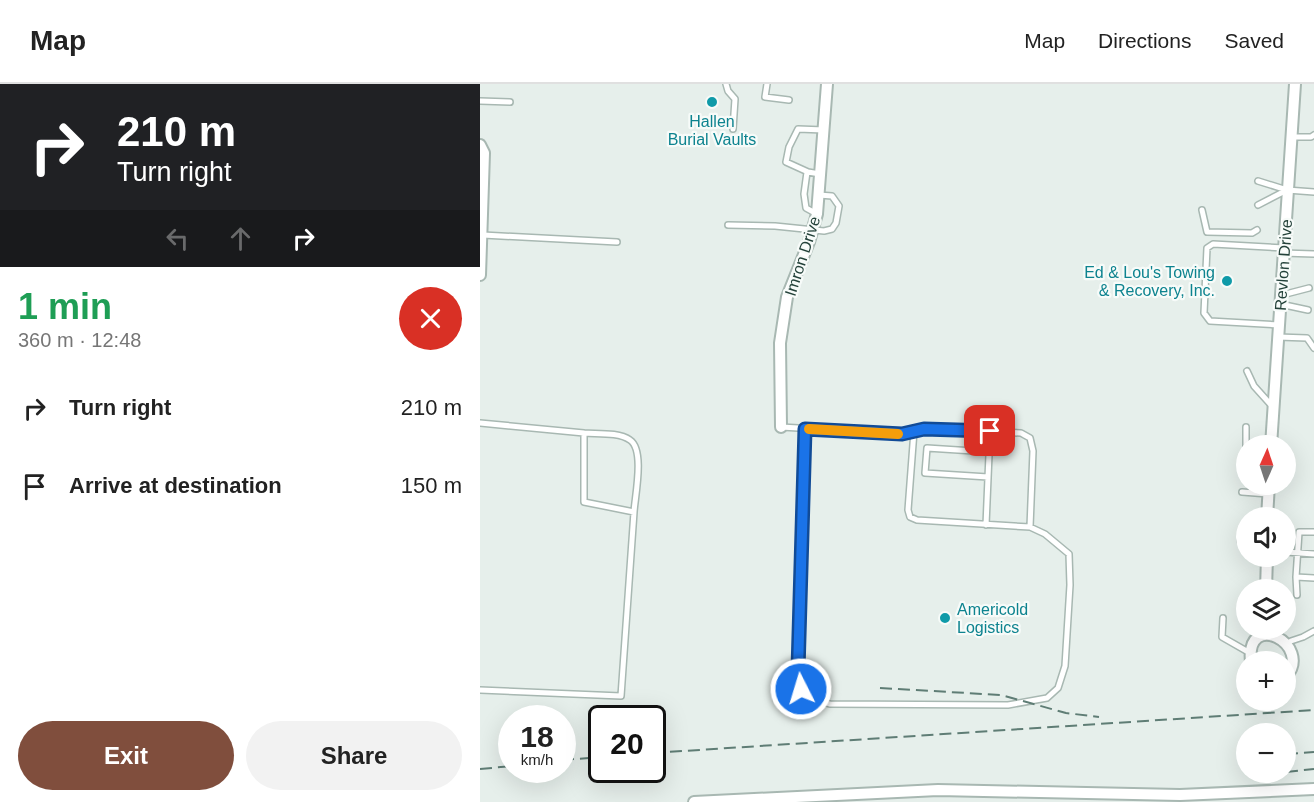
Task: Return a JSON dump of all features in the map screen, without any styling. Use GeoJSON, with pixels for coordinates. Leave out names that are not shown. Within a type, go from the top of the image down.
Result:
{"type":"FeatureCollection","features":[{"type":"Feature","properties":{"kind":"street","name":"Imron Drive"},"geometry":{"type":"LineString","coordinates":[[780,428],[780,343],[787,297],[817,214],[826,84]]}},
{"type":"Feature","properties":{"kind":"street","name":"Revlon Drive"},"geometry":{"type":"LineString","coordinates":[[1272,435],[1294,84]]}},
{"type":"Feature","properties":{"kind":"street"},"geometry":{"type":"LineString","coordinates":[[480,145],[484,153],[480,212],[483,235],[480,275]]}},
{"type":"Feature","properties":{"kind":"street"},"geometry":{"type":"LineString","coordinates":[[1288,639],[1291,641],[1295,651]]}},
{"type":"Feature","properties":{"kind":"street"},"geometry":{"type":"LineString","coordinates":[[694,802],[938,790],[1180,795],[1314,789]]}},
{"type":"Feature","properties":{"kind":"lane"},"geometry":{"type":"LineString","coordinates":[[726,84],[728,91],[735,99],[733,129]]}},
{"type":"Feature","properties":{"kind":"lane"},"geometry":{"type":"LineString","coordinates":[[767,84],[765,97],[789,100]]}},
{"type":"Feature","properties":{"kind":"lane"},"geometry":{"type":"LineString","coordinates":[[480,101],[510,102]]}},
{"type":"Feature","properties":{"kind":"lane"},"geometry":{"type":"LineString","coordinates":[[821,174],[786,162],[789,147],[798,129],[824,130]]}},
{"type":"Feature","properties":{"kind":"lane"},"geometry":{"type":"LineString","coordinates":[[1291,137],[1314,135]]}},
{"type":"Feature","properties":{"kind":"lane"},"geometry":{"type":"LineString","coordinates":[[807,171],[804,194],[806,208],[817,214]]}},
{"type":"Feature","properties":{"kind":"lane"},"geometry":{"type":"LineString","coordinates":[[1258,181],[1287,190],[1314,192]]}},
{"type":"Feature","properties":{"kind":"lane"},"geometry":{"type":"LineString","coordinates":[[1258,205],[1287,190]]}},
{"type":"Feature","properties":{"kind":"lane"},"geometry":{"type":"LineString","coordinates":[[728,225],[776,226],[812,231],[832,229],[837,223],[839,206],[832,196],[819,195]]}},
{"type":"Feature","properties":{"kind":"lane"},"geometry":{"type":"LineString","coordinates":[[1202,210],[1207,232],[1252,233],[1257,230]]}},
{"type":"Feature","properties":{"kind":"lane"},"geometry":{"type":"LineString","coordinates":[[483,235],[617,242]]}},
{"type":"Feature","properties":{"kind":"lane"},"geometry":{"type":"LineString","coordinates":[[1279,325],[1209,321],[1204,313],[1207,248],[1213,244],[1314,254]]}},
{"type":"Feature","properties":{"kind":"lane"},"geometry":{"type":"LineString","coordinates":[[1281,300],[1309,288]]}},
{"type":"Feature","properties":{"kind":"lane"},"geometry":{"type":"LineString","coordinates":[[1281,300],[1308,310]]}},
{"type":"Feature","properties":{"kind":"lane"},"geometry":{"type":"LineString","coordinates":[[1278,337],[1307,338],[1314,348]]}},
{"type":"Feature","properties":{"kind":"lane"},"geometry":{"type":"LineString","coordinates":[[1247,371],[1254,386],[1274,408]]}},
{"type":"Feature","properties":{"kind":"lane"},"geometry":{"type":"LineString","coordinates":[[480,423],[620,436],[630,439],[636,446],[639,458],[621,696],[480,690]]}},
{"type":"Feature","properties":{"kind":"lane"},"geometry":{"type":"LineString","coordinates":[[1246,426],[1246,435]]}},
{"type":"Feature","properties":{"kind":"lane"},"geometry":{"type":"LineString","coordinates":[[780,428],[902,434],[924,429],[1022,433],[1030,438],[1033,452],[1030,527]]}},
{"type":"Feature","properties":{"kind":"lane"},"geometry":{"type":"LineString","coordinates":[[805,429],[798,670],[801,689],[809,699],[830,704],[1008,705],[1047,698],[1058,688],[1065,666],[1070,585],[1069,554],[1045,534],[1030,527],[916,520],[910,517],[908,510],[914,431]]}},
{"type":"Feature","properties":{"kind":"lane"},"geometry":{"type":"LineString","coordinates":[[986,525],[990,431]]}},
{"type":"Feature","properties":{"kind":"lane"},"geometry":{"type":"LineString","coordinates":[[584,433],[584,502],[634,512]]}},
{"type":"Feature","properties":{"kind":"lane"},"geometry":{"type":"LineString","coordinates":[[988,477],[925,473],[927,448],[989,452]]}},
{"type":"Feature","properties":{"kind":"lane"},"geometry":{"type":"LineString","coordinates":[[1297,595],[1299,532],[1314,532]]}},
{"type":"Feature","properties":{"kind":"lane"},"geometry":{"type":"LineString","coordinates":[[1298,553],[1314,554]]}},
{"type":"Feature","properties":{"kind":"lane"},"geometry":{"type":"LineString","coordinates":[[1296,577],[1314,578]]}},
{"type":"Feature","properties":{"kind":"lane"},"geometry":{"type":"LineString","coordinates":[[1223,618],[1222,636],[1243,651]]}},
{"type":"Feature","properties":{"kind":"lane"},"geometry":{"type":"LineString","coordinates":[[1291,641],[1314,631]]}},
{"type":"Feature","properties":{"kind":"railway"},"geometry":{"type":"LineString","coordinates":[[880,688],[1001,695],[1066,713],[1099,717]]}},
{"type":"Feature","properties":{"kind":"railway"},"geometry":{"type":"LineString","coordinates":[[666,752],[1314,710]]}},
{"type":"Feature","properties":{"kind":"railway"},"geometry":{"type":"LineString","coordinates":[[1296,753],[1314,752]]}},
{"type":"Feature","properties":{"kind":"railway"},"geometry":{"type":"LineString","coordinates":[[576,759],[588,758]]}},
{"type":"Feature","properties":{"kind":"railway"},"geometry":{"type":"LineString","coordinates":[[480,769],[498,767]]}},
{"type":"Feature","properties":{"kind":"railway"},"geometry":{"type":"LineString","coordinates":[[1296,771],[1314,769]]}},
{"type":"Feature","properties":{"kind":"slow traffic"},"geometry":{"type":"LineString","coordinates":[[809,429],[898,434]]}},
{"type":"Feature","properties":{"kind":"place","name":"Hallen Burial Vaults"},"geometry":{"type":"Point","coordinates":[712,102]}},
{"type":"Feature","properties":{"kind":"place","name":"Ed & Lou's Towing & Recovery, Inc."},"geometry":{"type":"Point","coordinates":[1227,281]}},
{"type":"Feature","properties":{"kind":"place","name":"Americold Logistics"},"geometry":{"type":"Point","coordinates":[945,618]}},
{"type":"Feature","properties":{"kind":"route"},"geometry":{"type":"LineString","coordinates":[[801,689],[798,670],[805,429],[902,434],[924,429],[990,431]]}}]}
